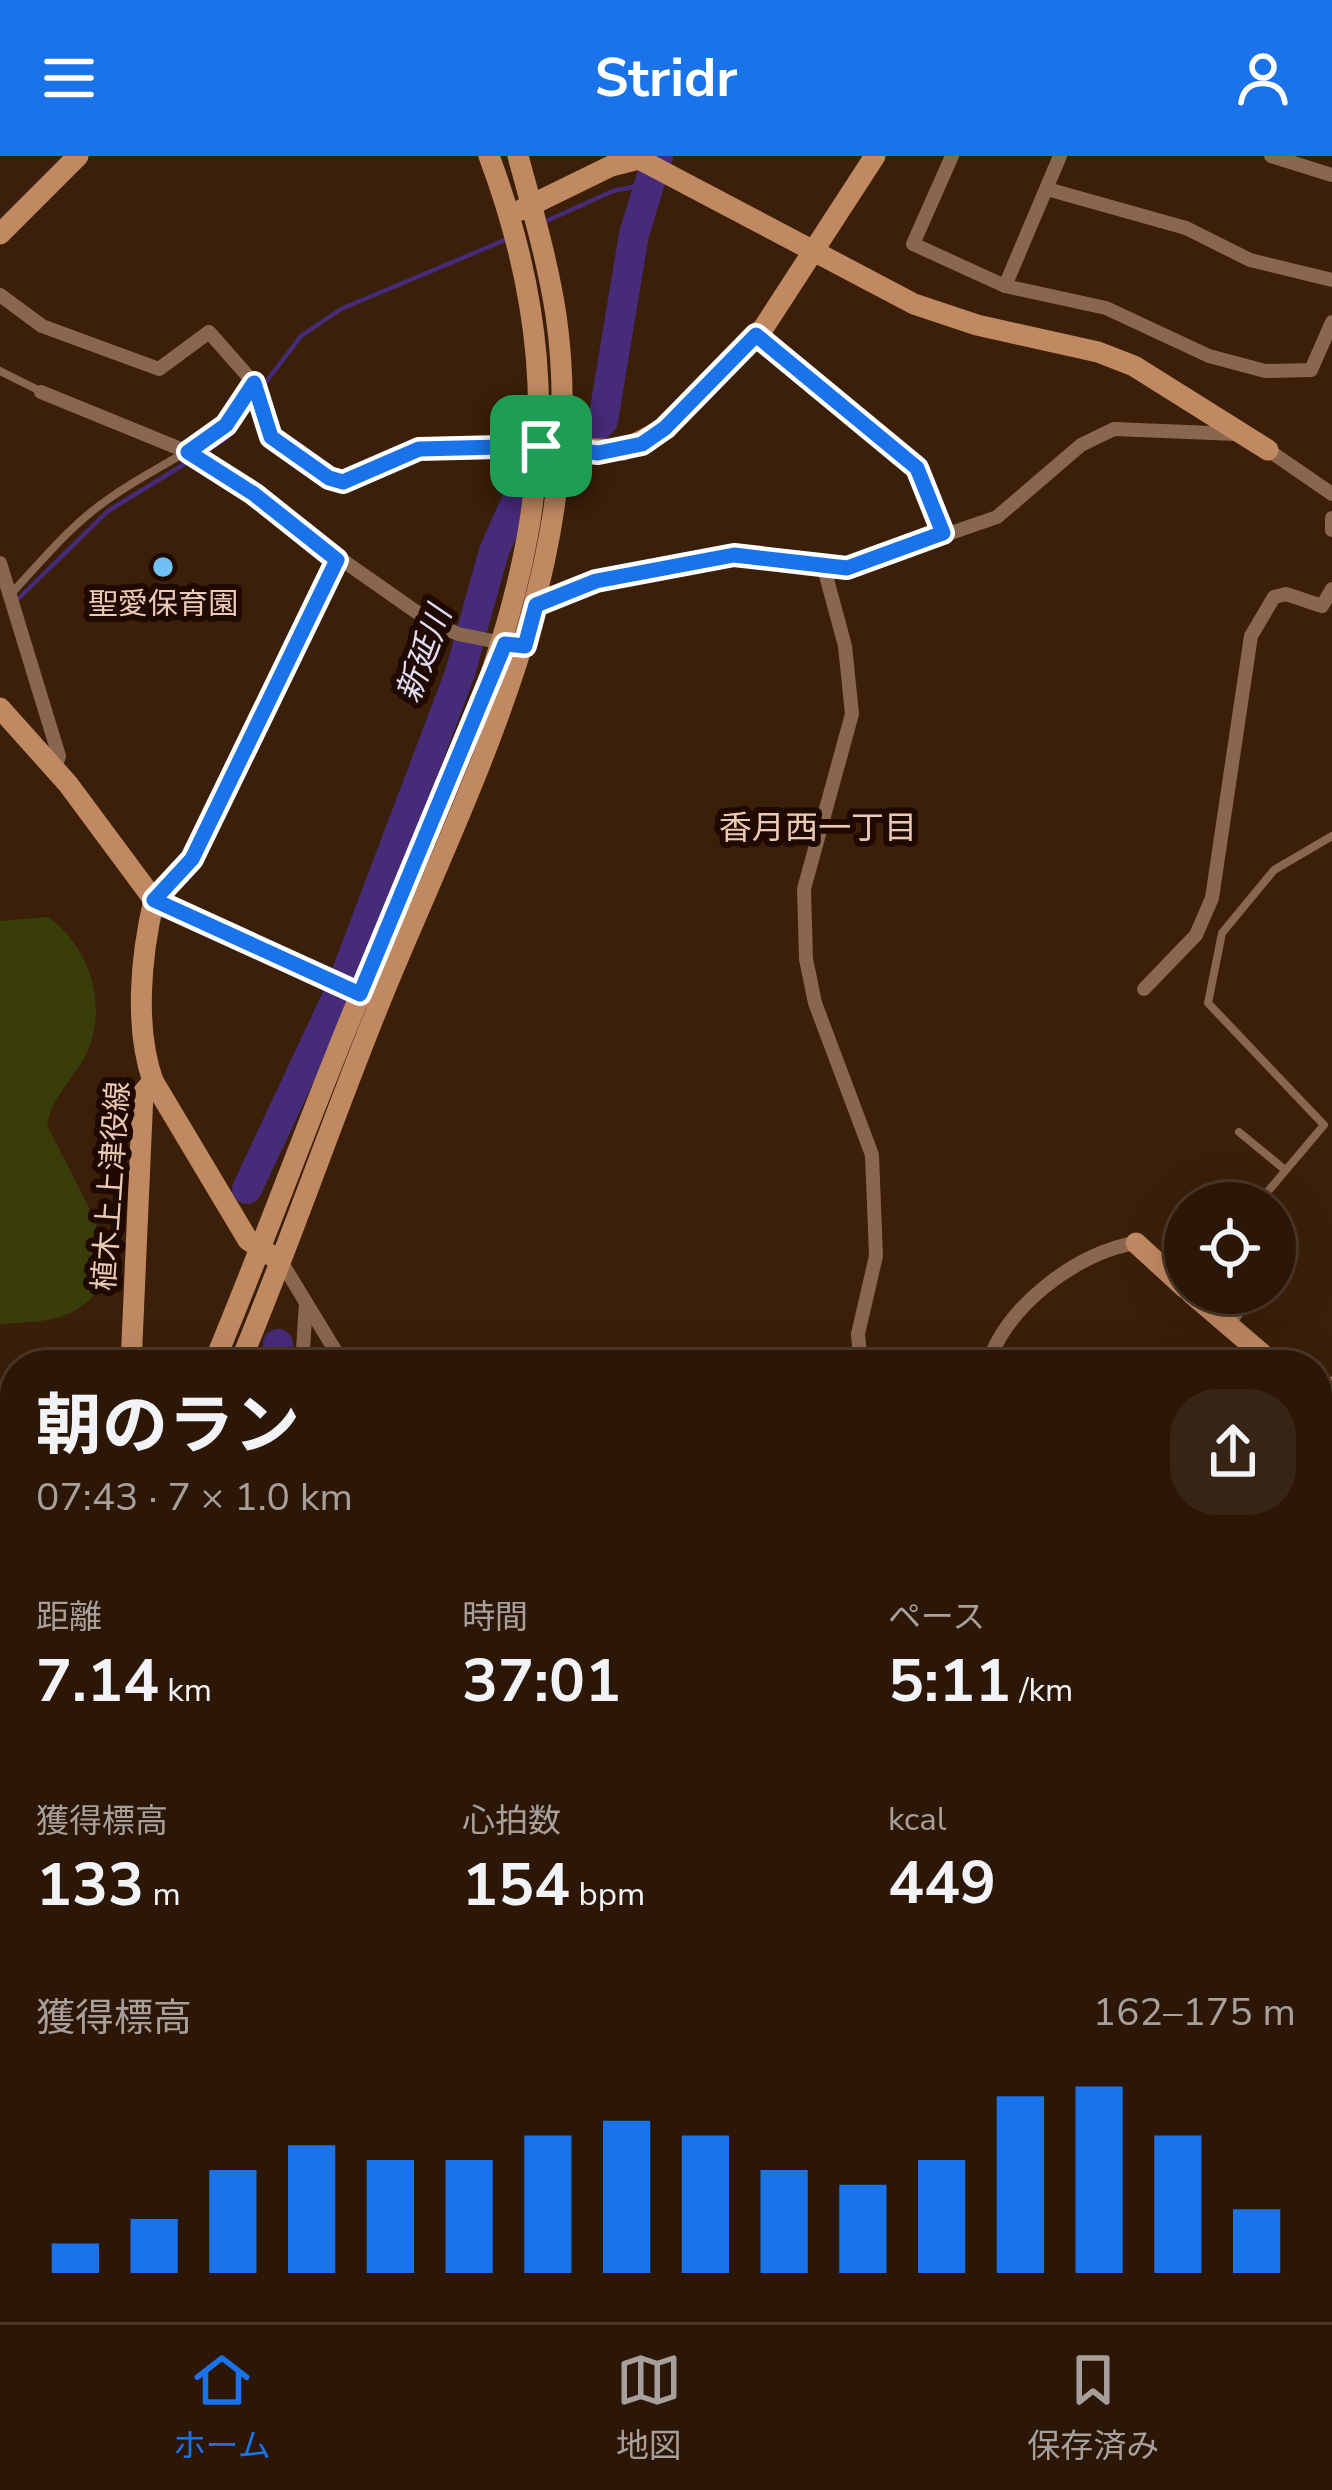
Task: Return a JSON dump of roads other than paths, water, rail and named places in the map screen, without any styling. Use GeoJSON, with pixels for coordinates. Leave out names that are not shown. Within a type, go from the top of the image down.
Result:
{"type":"FeatureCollection","features":[{"type":"Feature","properties":{"kind":"street"},"geometry":{"type":"LineString","coordinates":[[4,224],[78,156]]}},
{"type":"Feature","properties":{"kind":"street"},"geometry":{"type":"LineString","coordinates":[[489,156],[532,324],[550,448],[532,524],[515,645]]}},
{"type":"Feature","properties":{"kind":"street"},"geometry":{"type":"LineString","coordinates":[[219,1350],[515,645],[536,605],[556,316],[518,156]]}},
{"type":"Feature","properties":{"kind":"street"},"geometry":{"type":"LineString","coordinates":[[0,295],[42,326],[159,369],[209,332],[254,383],[271,437],[329,478],[343,482],[419,449],[550,448],[598,453],[642,444],[665,428],[756,335],[875,156]]}},
{"type":"Feature","properties":{"kind":"street"},"geometry":{"type":"LineString","coordinates":[[952,156],[913,244],[1005,286],[1106,308],[1209,356],[1265,371],[1311,370],[1332,322]]}},
{"type":"Feature","properties":{"kind":"street"},"geometry":{"type":"LineString","coordinates":[[1005,286],[1060,156]]}},
{"type":"Feature","properties":{"kind":"street"},"geometry":{"type":"LineString","coordinates":[[1271,156],[1332,175]]}},
{"type":"Feature","properties":{"kind":"street"},"geometry":{"type":"LineString","coordinates":[[507,216],[611,166],[639,159],[914,304],[977,325],[1098,352],[1134,367],[1332,494]]}},
{"type":"Feature","properties":{"kind":"street"},"geometry":{"type":"LineString","coordinates":[[1047,189],[1186,228],[1250,260],[1332,280]]}},
{"type":"Feature","properties":{"kind":"street"},"geometry":{"type":"LineString","coordinates":[[756,335],[917,468],[943,533]]}},
{"type":"Feature","properties":{"kind":"street"},"geometry":{"type":"LineString","coordinates":[[41,392],[188,452],[254,494],[337,560],[458,634],[515,645]]}},
{"type":"Feature","properties":{"kind":"street"},"geometry":{"type":"LineString","coordinates":[[536,605],[596,581],[734,555],[763,554],[824,568],[847,568],[997,517],[1081,445],[1114,429],[1236,434]]}},
{"type":"Feature","properties":{"kind":"street"},"geometry":{"type":"LineString","coordinates":[[154,900],[192,859],[337,560]]}},
{"type":"Feature","properties":{"kind":"street"},"geometry":{"type":"LineString","coordinates":[[0,562],[5,599],[59,756],[55,768]]}},
{"type":"Feature","properties":{"kind":"street"},"geometry":{"type":"LineString","coordinates":[[824,568],[845,646],[852,714],[805,889],[806,959],[815,1003],[872,1155],[876,1256],[858,1334],[860,1350]]}},
{"type":"Feature","properties":{"kind":"street"},"geometry":{"type":"LineString","coordinates":[[1144,989],[1196,935],[1212,898],[1251,636],[1274,597],[1286,594],[1322,606],[1332,589]]}},
{"type":"Feature","properties":{"kind":"street"},"geometry":{"type":"LineString","coordinates":[[0,708],[55,768],[154,900],[370,998]]}},
{"type":"Feature","properties":{"kind":"street","name":"植木上上津役線"},"geometry":{"type":"LineString","coordinates":[[132,1350],[143,1094],[153,1081],[143,1052],[143,1016],[146,931],[154,900]]}},
{"type":"Feature","properties":{"kind":"street"},"geometry":{"type":"LineString","coordinates":[[245,1350],[282,1263],[370,998]]}},
{"type":"Feature","properties":{"kind":"street"},"geometry":{"type":"LineString","coordinates":[[153,1081],[248,1240],[282,1263],[335,1350]]}},
{"type":"Feature","properties":{"kind":"street"},"geometry":{"type":"LineString","coordinates":[[996,1350],[1012,1317],[1108,1247],[1136,1243],[1164,1268]]}},
{"type":"Feature","properties":{"kind":"street"},"geometry":{"type":"LineString","coordinates":[[303,1350],[306,1304]]}},
{"type":"Feature","properties":{"kind":"street"},"geometry":{"type":"LineString","coordinates":[[1214,1314],[1256,1350]]}},
{"type":"Feature","properties":{"kind":"lane"},"geometry":{"type":"LineString","coordinates":[[0,370],[41,392]]}},
{"type":"Feature","properties":{"kind":"lane"},"geometry":{"type":"LineString","coordinates":[[5,599],[76,524],[226,425],[254,383]]}},
{"type":"Feature","properties":{"kind":"lane"},"geometry":{"type":"LineString","coordinates":[[1274,1182],[1324,1125],[1208,1003],[1222,933],[1274,870],[1332,836]]}},
{"type":"Feature","properties":{"kind":"lane"},"geometry":{"type":"LineString","coordinates":[[1239,1132],[1284,1169]]}},
{"type":"Feature","properties":{"kind":"lane"},"geometry":{"type":"LineString","coordinates":[[1229,1328],[1238,1314]]}},
{"type":"Feature","properties":{"kind":"waterway","name":"新延川"},"geometry":{"type":"LineString","coordinates":[[247,1189],[339,993],[460,673],[494,551],[515,504],[603,421],[634,234],[658,156]]}},
{"type":"Feature","properties":{"kind":"waterway"},"geometry":{"type":"LineString","coordinates":[[542,223],[613,191],[648,184]]}},
{"type":"Feature","properties":{"kind":"waterway"},"geometry":{"type":"LineString","coordinates":[[259,391],[301,336],[341,309],[505,240]]}},
{"type":"Feature","properties":{"kind":"waterway"},"geometry":{"type":"LineString","coordinates":[[17,600],[108,511],[227,438],[253,400]]}},
{"type":"Feature","properties":{"kind":"waterway","name":"新延川"},"geometry":{"type":"LineString","coordinates":[[278,1344],[279,1350]]}},
{"type":"Feature","properties":{"kind":"place","name":"聖愛保育園"},"geometry":{"type":"Point","coordinates":[163,567]}},
{"type":"Feature","properties":{"kind":"district","name":"香月西一丁目"},"geometry":{"type":"Point","coordinates":[818,827]}}]}
